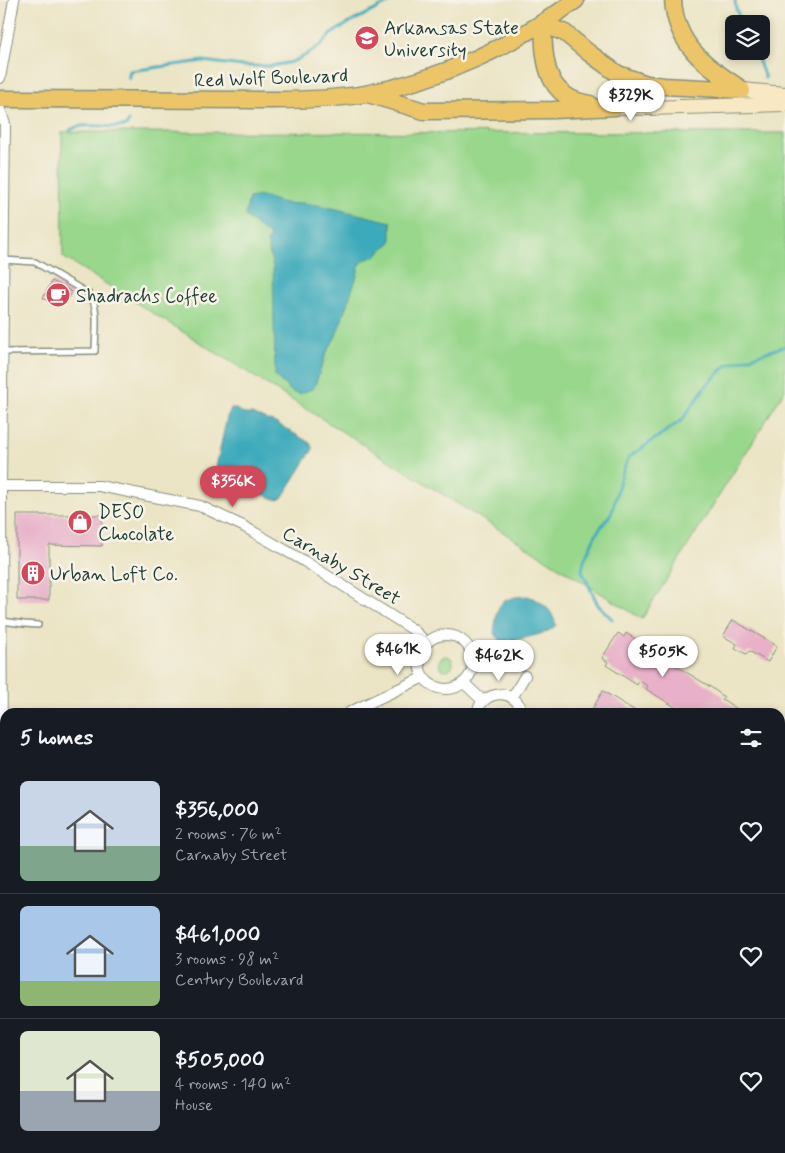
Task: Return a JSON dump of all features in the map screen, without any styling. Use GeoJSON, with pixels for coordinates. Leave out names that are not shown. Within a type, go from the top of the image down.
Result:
{"type":"FeatureCollection","features":[{"type":"Feature","properties":{"kind":"highway","name":"Red Wolf Boulevard"},"geometry":{"type":"LineString","coordinates":[[0,99],[312,100],[366,94],[410,84],[458,67],[543,24],[576,0]]}},
{"type":"Feature","properties":{"kind":"highway"},"geometry":{"type":"LineString","coordinates":[[673,0],[678,25],[686,42],[697,57],[742,90]]}},
{"type":"Feature","properties":{"kind":"highway"},"geometry":{"type":"LineString","coordinates":[[615,108],[579,103],[558,90],[548,72],[543,45],[543,24],[565,33],[618,74],[647,84],[742,90]]}},
{"type":"Feature","properties":{"kind":"highway"},"geometry":{"type":"LineString","coordinates":[[366,94],[424,111],[615,108]]}},
{"type":"Feature","properties":{"kind":"main road"},"geometry":{"type":"LineString","coordinates":[[742,90],[785,94]]}},
{"type":"Feature","properties":{"kind":"main road"},"geometry":{"type":"LineString","coordinates":[[615,108],[785,104]]}},
{"type":"Feature","properties":{"kind":"street"},"geometry":{"type":"LineString","coordinates":[[0,78],[14,0]]}},
{"type":"Feature","properties":{"kind":"street"},"geometry":{"type":"LineString","coordinates":[[0,110],[5,124],[0,486],[2,708]]}},
{"type":"Feature","properties":{"kind":"street","name":"Carnaby Street"},"geometry":{"type":"LineString","coordinates":[[0,486],[99,486],[200,506],[243,526],[304,561],[412,629],[427,643]]}},
{"type":"Feature","properties":{"kind":"street"},"geometry":{"type":"LineString","coordinates":[[442,635],[460,638],[467,644],[474,660],[470,677],[456,688],[447,690],[430,684],[420,668],[419,659],[427,643],[442,635]]}},
{"type":"Feature","properties":{"kind":"street"},"geometry":{"type":"LineString","coordinates":[[512,698],[526,676]]}},
{"type":"Feature","properties":{"kind":"street"},"geometry":{"type":"LineString","coordinates":[[358,708],[424,677]]}},
{"type":"Feature","properties":{"kind":"street"},"geometry":{"type":"LineString","coordinates":[[464,683],[483,701]]}},
{"type":"Feature","properties":{"kind":"street"},"geometry":{"type":"LineString","coordinates":[[479,708],[489,696],[497,694],[512,698],[520,708]]}},
{"type":"Feature","properties":{"kind":"lane"},"geometry":{"type":"LineString","coordinates":[[1,352],[95,351],[96,308],[93,298],[89,294],[35,262],[2,260]]}},
{"type":"Feature","properties":{"kind":"lane"},"geometry":{"type":"LineString","coordinates":[[1,620],[38,625]]}},
{"type":"Feature","properties":{"kind":"green space"},"geometry":{"type":"Polygon","coordinates":[[[62,132],[785,133],[785,390],[642,619],[63,257],[62,132]]]}},
{"type":"Feature","properties":{"kind":"green space"},"geometry":{"type":"Polygon","coordinates":[[[446,656],[451,658],[453,663],[451,668],[446,670],[441,668],[439,663],[441,658],[446,656]]]}},
{"type":"Feature","properties":{"kind":"water"},"geometry":{"type":"Polygon","coordinates":[[[260,196],[288,204],[302,203],[324,206],[391,222],[391,242],[375,256],[364,260],[359,266],[336,336],[326,354],[314,388],[300,394],[292,392],[275,376],[273,267],[267,242],[270,238],[268,234],[245,216],[249,198],[260,196]]]}},
{"type":"Feature","properties":{"kind":"water"},"geometry":{"type":"Polygon","coordinates":[[[231,409],[236,409],[244,414],[252,414],[278,424],[310,443],[313,449],[282,498],[278,500],[271,498],[219,473],[216,467],[227,417],[231,409]]]}},
{"type":"Feature","properties":{"kind":"water"},"geometry":{"type":"Polygon","coordinates":[[[528,596],[546,607],[556,625],[546,632],[533,636],[501,641],[494,633],[497,612],[503,601],[515,597],[528,596]]]}},
{"type":"Feature","properties":{"kind":"building","name":"Shadrachs Coffee"},"geometry":{"type":"Polygon","coordinates":[[[52,281],[72,292],[68,300],[64,298],[59,307],[43,298],[52,281]]]}},
{"type":"Feature","properties":{"kind":"building","name":"Urban Loft Co."},"geometry":{"type":"Polygon","coordinates":[[[17,515],[102,515],[102,546],[49,545],[49,600],[17,600],[17,515]]]}},
{"type":"Feature","properties":{"kind":"building"},"geometry":{"type":"Polygon","coordinates":[[[733,620],[777,646],[768,662],[749,651],[746,654],[735,648],[737,644],[723,636],[733,620]]]}},
{"type":"Feature","properties":{"kind":"building"},"geometry":{"type":"Polygon","coordinates":[[[618,633],[624,637],[626,633],[657,653],[655,656],[663,662],[665,659],[712,688],[724,697],[722,699],[736,708],[677,708],[646,689],[648,686],[639,681],[637,685],[606,665],[608,662],[602,658],[618,633]]]}},
{"type":"Feature","properties":{"kind":"building"},"geometry":{"type":"Polygon","coordinates":[[[603,691],[631,708],[593,708],[603,691]]]}},
{"type":"Feature","properties":{"kind":"waterway"},"geometry":{"type":"LineString","coordinates":[[129,78],[130,71],[203,61],[242,66],[271,66],[292,62],[321,45],[331,34],[349,23],[394,0]]}},
{"type":"Feature","properties":{"kind":"waterway"},"geometry":{"type":"LineString","coordinates":[[735,0],[738,15]]}},
{"type":"Feature","properties":{"kind":"waterway"},"geometry":{"type":"LineString","coordinates":[[758,60],[765,78]]}},
{"type":"Feature","properties":{"kind":"waterway"},"geometry":{"type":"LineString","coordinates":[[70,130],[85,126],[126,126],[129,121]]}},
{"type":"Feature","properties":{"kind":"waterway"},"geometry":{"type":"LineString","coordinates":[[612,619],[598,605],[582,571],[584,560],[596,534],[612,512],[621,476],[629,457],[682,420],[706,386],[727,365],[785,346]]}},
{"type":"Feature","properties":{"kind":"place","name":"Arkansas State University"},"geometry":{"type":"Point","coordinates":[367,38]}},
{"type":"Feature","properties":{"kind":"place","name":"Shadrachs Coffee"},"geometry":{"type":"Point","coordinates":[58,295]}},
{"type":"Feature","properties":{"kind":"place","name":"DESO Chocolate"},"geometry":{"type":"Point","coordinates":[80,522]}},
{"type":"Feature","properties":{"kind":"place","name":"Urban Loft Co."},"geometry":{"type":"Point","coordinates":[33,573]}}]}
